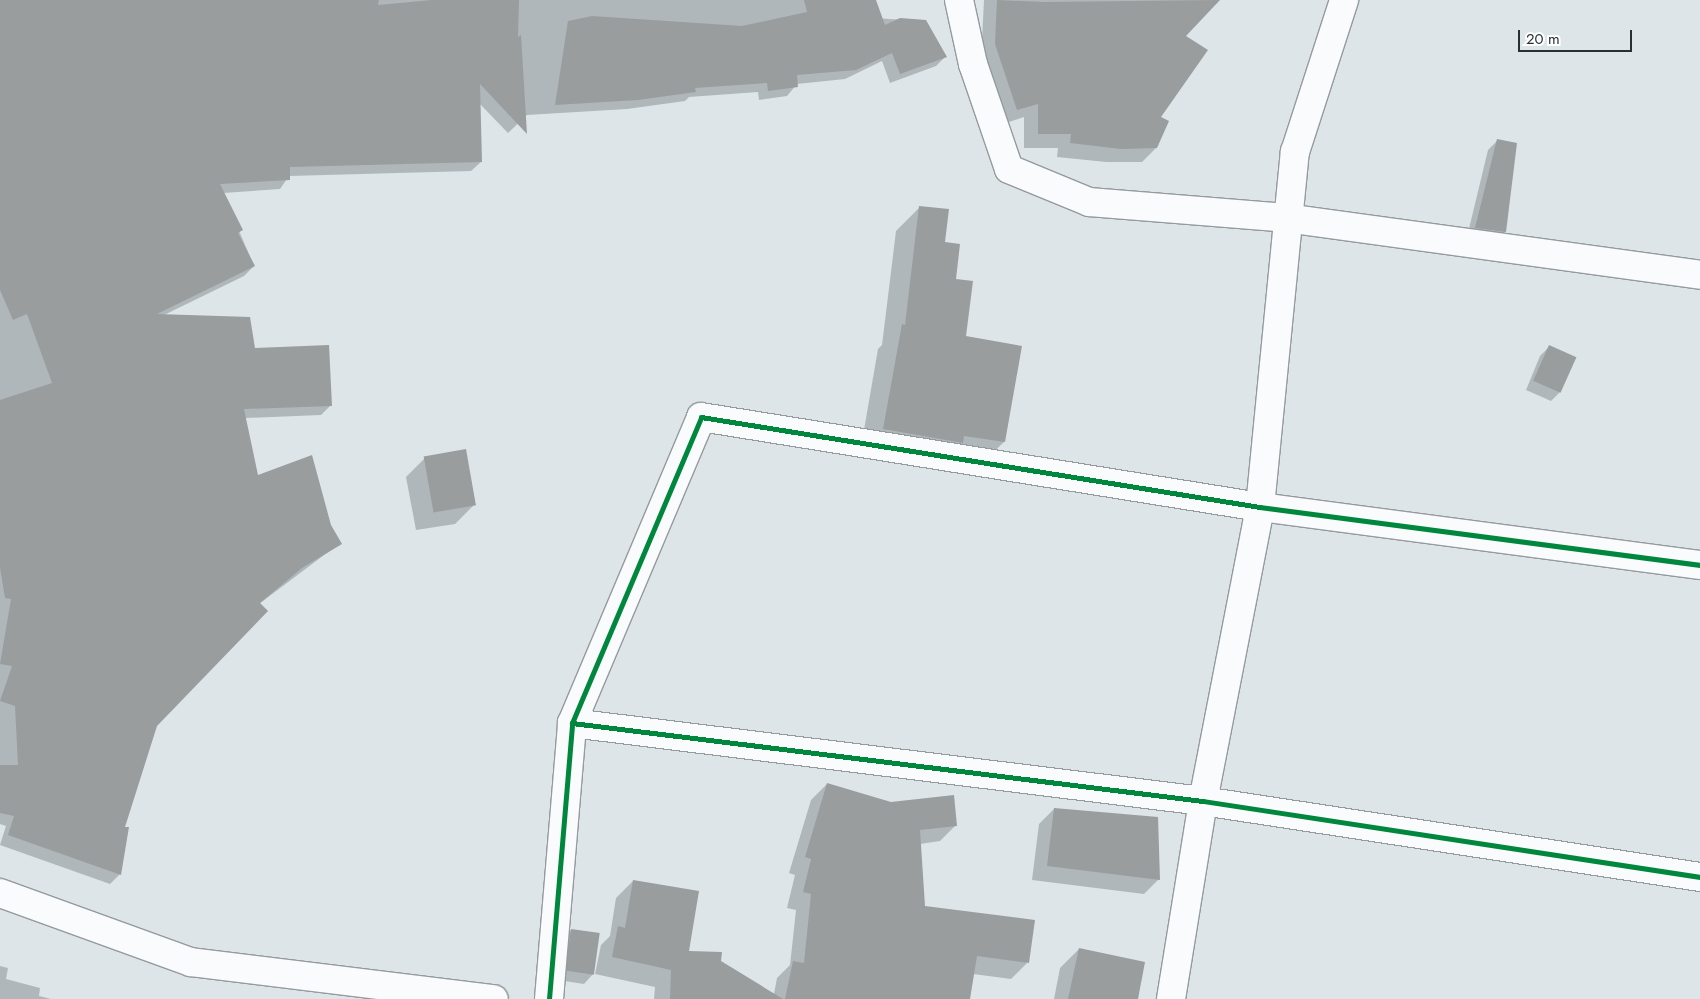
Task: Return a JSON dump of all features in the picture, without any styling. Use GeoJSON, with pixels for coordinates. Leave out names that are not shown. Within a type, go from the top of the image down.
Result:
{"type":"FeatureCollection","features":[{"type":"Feature","properties":{"kind":"street"},"geometry":{"type":"LineString","coordinates":[[959,0],[973,64],[1009,169],[1090,202],[1286,218],[1700,275]]}},
{"type":"Feature","properties":{"kind":"street"},"geometry":{"type":"LineString","coordinates":[[1171,999],[1204,801],[1260,507],[1286,218],[1294,152],[1344,0]]}},
{"type":"Feature","properties":{"kind":"street"},"geometry":{"type":"LineString","coordinates":[[549,999],[572,723],[702,417],[1260,507],[1700,565]]}},
{"type":"Feature","properties":{"kind":"street"},"geometry":{"type":"LineString","coordinates":[[572,723],[1204,801],[1700,877]]}},
{"type":"Feature","properties":{"kind":"street"},"geometry":{"type":"LineString","coordinates":[[0,893],[191,962],[494,999]]}},
{"type":"Feature","properties":{"kind":"building"},"geometry":{"type":"Polygon","coordinates":[[[0,0],[379,0],[378,5],[432,0],[519,0],[518,37],[521,35],[527,134],[480,84],[482,162],[290,167],[290,180],[220,184],[243,230],[238,233],[255,266],[157,314],[250,317],[255,348],[329,345],[332,406],[244,409],[258,475],[312,455],[331,525],[342,544],[302,568],[260,603],[268,611],[157,726],[125,827],[129,827],[121,875],[8,835],[14,816],[0,813],[0,765],[18,765],[15,706],[0,701],[12,666],[0,664],[11,599],[5,598],[0,568],[0,400],[52,383],[27,314],[13,320],[0,290],[0,0]]]}},
{"type":"Feature","properties":{"kind":"building"},"geometry":{"type":"Polygon","coordinates":[[[804,0],[876,0],[885,25],[900,18],[926,20],[947,57],[900,74],[892,53],[856,70],[797,75],[798,87],[768,91],[767,83],[695,88],[696,92],[638,100],[555,105],[568,21],[592,16],[742,26],[807,12],[804,0]]]}},
{"type":"Feature","properties":{"kind":"building"},"geometry":{"type":"Polygon","coordinates":[[[997,0],[1044,2],[1220,0],[1186,36],[1208,50],[1161,117],[1169,121],[1157,148],[1121,149],[1070,143],[1071,134],[1038,134],[1038,104],[1017,110],[995,44],[997,0]]]}},
{"type":"Feature","properties":{"kind":"building"},"geometry":{"type":"Polygon","coordinates":[[[1497,139],[1517,143],[1506,232],[1475,228],[1497,139]]]}},
{"type":"Feature","properties":{"kind":"building"},"geometry":{"type":"Polygon","coordinates":[[[919,206],[949,209],[945,242],[960,244],[956,279],[973,281],[966,336],[1022,346],[1005,442],[964,436],[963,443],[883,429],[902,324],[905,325],[919,206]]]}},
{"type":"Feature","properties":{"kind":"building"},"geometry":{"type":"Polygon","coordinates":[[[1549,345],[1576,357],[1561,393],[1533,381],[1549,345]]]}},
{"type":"Feature","properties":{"kind":"building"},"geometry":{"type":"Polygon","coordinates":[[[466,449],[476,505],[434,513],[424,456],[466,449]]]}},
{"type":"Feature","properties":{"kind":"building"},"geometry":{"type":"Polygon","coordinates":[[[827,783],[891,802],[954,795],[957,826],[920,830],[925,906],[1035,920],[1029,963],[977,956],[970,999],[785,999],[793,961],[804,963],[811,894],[803,892],[811,859],[805,857],[827,783]]]}},
{"type":"Feature","properties":{"kind":"building"},"geometry":{"type":"Polygon","coordinates":[[[1054,808],[1158,817],[1160,880],[1047,866],[1054,808]]]}},
{"type":"Feature","properties":{"kind":"building"},"geometry":{"type":"Polygon","coordinates":[[[633,880],[699,891],[689,951],[722,952],[721,961],[783,999],[670,999],[671,970],[612,957],[618,926],[625,928],[633,880]]]}},
{"type":"Feature","properties":{"kind":"building"},"geometry":{"type":"Polygon","coordinates":[[[571,929],[600,933],[594,975],[565,971],[571,929]]]}},
{"type":"Feature","properties":{"kind":"building"},"geometry":{"type":"Polygon","coordinates":[[[1079,948],[1145,962],[1138,999],[1068,999],[1079,948]]]}},
{"type":"Feature","properties":{"kind":"cycle path"},"geometry":{"type":"LineString","coordinates":[[572,723],[701,417],[1260,507],[1700,565]]}},
{"type":"Feature","properties":{"kind":"cycle path"},"geometry":{"type":"LineString","coordinates":[[549,999],[572,723],[1203,801],[1700,877]]}}]}
